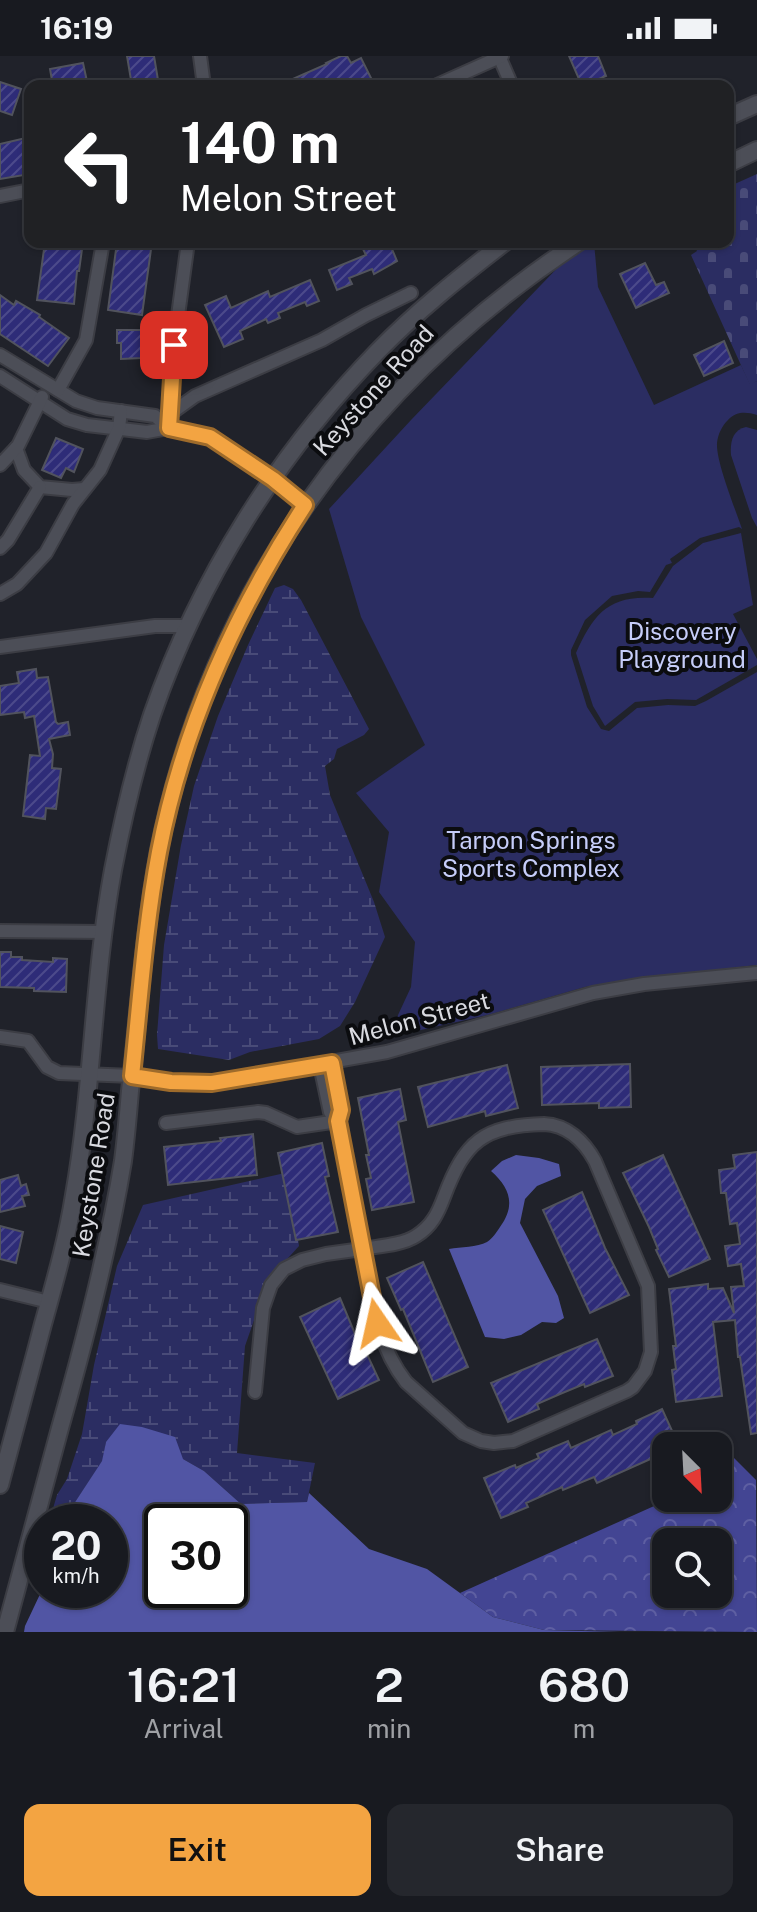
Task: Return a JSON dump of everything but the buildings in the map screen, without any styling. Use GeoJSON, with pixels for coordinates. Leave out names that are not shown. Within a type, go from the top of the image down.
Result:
{"type":"FeatureCollection","features":[{"type":"Feature","properties":{"kind":"main road"},"geometry":{"type":"LineString","coordinates":[[734,114],[757,104]]}},
{"type":"Feature","properties":{"kind":"main road"},"geometry":{"type":"LineString","coordinates":[[734,161],[757,150]]}},
{"type":"Feature","properties":{"kind":"main road","name":"Keystone Road"},"geometry":{"type":"LineString","coordinates":[[0,1485],[64,1246],[90,1076],[113,872],[131,787],[153,713],[188,626],[242,525],[273,479],[324,411],[381,348],[453,281],[497,248]]}},
{"type":"Feature","properties":{"kind":"main road","name":"Keystone Road"},"geometry":{"type":"LineString","coordinates":[[5,1632],[105,1257],[123,1157],[159,850],[183,758],[215,670],[274,553],[305,505],[376,415],[458,333],[499,299],[571,248]]}},
{"type":"Feature","properties":{"kind":"street"},"geometry":{"type":"LineString","coordinates":[[200,56],[203,80]]}},
{"type":"Feature","properties":{"kind":"street"},"geometry":{"type":"LineString","coordinates":[[448,80],[500,56],[510,80]]}},
{"type":"Feature","properties":{"kind":"street"},"geometry":{"type":"LineString","coordinates":[[0,196],[24,191]]}},
{"type":"Feature","properties":{"kind":"street"},"geometry":{"type":"LineString","coordinates":[[84,489],[40,487],[6,456],[40,402],[86,340],[102,248]]}},
{"type":"Feature","properties":{"kind":"street"},"geometry":{"type":"LineString","coordinates":[[169,421],[174,345],[187,248]]}},
{"type":"Feature","properties":{"kind":"street"},"geometry":{"type":"LineString","coordinates":[[305,505],[273,479],[210,437],[169,421],[155,416],[97,408],[76,401],[5,358],[1,376],[67,419],[87,425],[147,432],[169,421],[195,396],[322,340],[411,293]]}},
{"type":"Feature","properties":{"kind":"street"},"geometry":{"type":"LineString","coordinates":[[0,594],[17,584],[46,553],[73,504],[100,470],[119,428],[121,411]]}},
{"type":"Feature","properties":{"kind":"street"},"geometry":{"type":"LineString","coordinates":[[0,548],[40,487]]}},
{"type":"Feature","properties":{"kind":"street"},"geometry":{"type":"LineString","coordinates":[[0,647],[155,626],[188,626]]}},
{"type":"Feature","properties":{"kind":"street"},"geometry":{"type":"LineString","coordinates":[[0,931],[104,932]]}},
{"type":"Feature","properties":{"kind":"street","name":"Melon Street"},"geometry":{"type":"LineString","coordinates":[[0,1037],[28,1041],[47,1067],[54,1071],[212,1083],[392,1051],[587,994],[644,984],[757,973]]}},
{"type":"Feature","properties":{"kind":"street"},"geometry":{"type":"LineString","coordinates":[[255,1392],[263,1308],[271,1285],[284,1269],[302,1260],[326,1254],[362,1249],[411,1239],[436,1218],[457,1166],[467,1150],[479,1139],[517,1126],[557,1125],[573,1134],[591,1153],[646,1279],[651,1352],[642,1375],[633,1387],[513,1441],[488,1442],[463,1433],[406,1382],[379,1332],[362,1249],[338,1121],[341,1110],[326,1064]]}},
{"type":"Feature","properties":{"kind":"street"},"geometry":{"type":"LineString","coordinates":[[166,1123],[258,1112],[297,1127],[338,1121]]}},
{"type":"Feature","properties":{"kind":"street"},"geometry":{"type":"LineString","coordinates":[[0,1290],[49,1302]]}},
{"type":"Feature","properties":{"kind":"green space"},"geometry":{"type":"Polygon","coordinates":[[[757,174],[757,381],[750,385],[691,255],[697,251],[696,248],[734,248],[734,184],[757,174]]]}},
{"type":"Feature","properties":{"kind":"green space","name":"Tarpon Springs Sports Complex"},"geometry":{"type":"Polygon","coordinates":[[[583,248],[595,248],[598,287],[654,405],[741,365],[750,384],[757,381],[757,415],[742,413],[731,417],[722,428],[717,443],[723,473],[742,529],[739,527],[700,538],[670,559],[672,563],[666,565],[650,592],[612,596],[585,620],[571,655],[587,707],[601,729],[609,731],[637,708],[695,706],[757,672],[757,965],[585,987],[488,1015],[394,1036],[398,1015],[411,987],[415,942],[379,892],[389,832],[356,793],[425,745],[361,617],[329,509],[565,260],[583,248]]]}},
{"type":"Feature","properties":{"kind":"green space"},"geometry":{"type":"Polygon","coordinates":[[[746,427],[757,430],[757,527],[731,455],[733,438],[746,427]]]}},
{"type":"Feature","properties":{"kind":"green space","name":"Discovery Playground"},"geometry":{"type":"Polygon","coordinates":[[[741,533],[753,605],[733,614],[757,659],[757,665],[696,700],[635,702],[605,726],[593,706],[576,653],[596,618],[613,604],[624,600],[653,598],[673,566],[703,543],[741,533]]]}},
{"type":"Feature","properties":{"kind":"green space"},"geometry":{"type":"Polygon","coordinates":[[[284,585],[293,589],[301,600],[369,729],[364,735],[337,749],[334,759],[325,766],[330,795],[385,937],[355,1002],[340,1026],[319,1039],[250,1052],[229,1060],[158,1049],[164,945],[194,786],[218,716],[248,645],[275,588],[284,585]]]}},
{"type":"Feature","properties":{"kind":"green space"},"geometry":{"type":"Polygon","coordinates":[[[285,1173],[293,1200],[299,1246],[268,1280],[245,1346],[237,1453],[315,1463],[307,1502],[241,1504],[204,1471],[183,1459],[106,1442],[103,1460],[74,1504],[54,1504],[67,1479],[82,1434],[117,1266],[143,1205],[285,1173]]]}},
{"type":"Feature","properties":{"kind":"green space"},"geometry":{"type":"Polygon","coordinates":[[[732,1456],[756,1480],[757,1632],[544,1630],[493,1617],[460,1593],[652,1507],[652,1512],[732,1512],[732,1456]]]}},
{"type":"Feature","properties":{"kind":"shaded area"},"geometry":{"type":"Polygon","coordinates":[[[516,1155],[559,1164],[561,1176],[537,1186],[525,1199],[520,1223],[558,1296],[564,1318],[556,1323],[542,1322],[521,1335],[504,1339],[485,1337],[449,1249],[483,1244],[496,1233],[508,1211],[509,1197],[503,1184],[491,1171],[502,1161],[516,1155]]]}},
{"type":"Feature","properties":{"kind":"shaded area"},"geometry":{"type":"Polygon","coordinates":[[[120,1424],[175,1437],[183,1459],[204,1471],[241,1504],[307,1502],[309,1493],[369,1549],[427,1569],[493,1617],[544,1630],[620,1632],[24,1632],[34,1608],[128,1608],[128,1504],[74,1504],[102,1461],[106,1442],[120,1424]]]}},
{"type":"Feature","properties":{"kind":"route"},"geometry":{"type":"LineString","coordinates":[[174,345],[169,428],[210,437],[273,479],[305,505],[274,553],[215,670],[174,786],[159,850],[149,915],[132,1076],[171,1082],[212,1083],[332,1063],[341,1110],[338,1121],[377,1323]]}}]}
